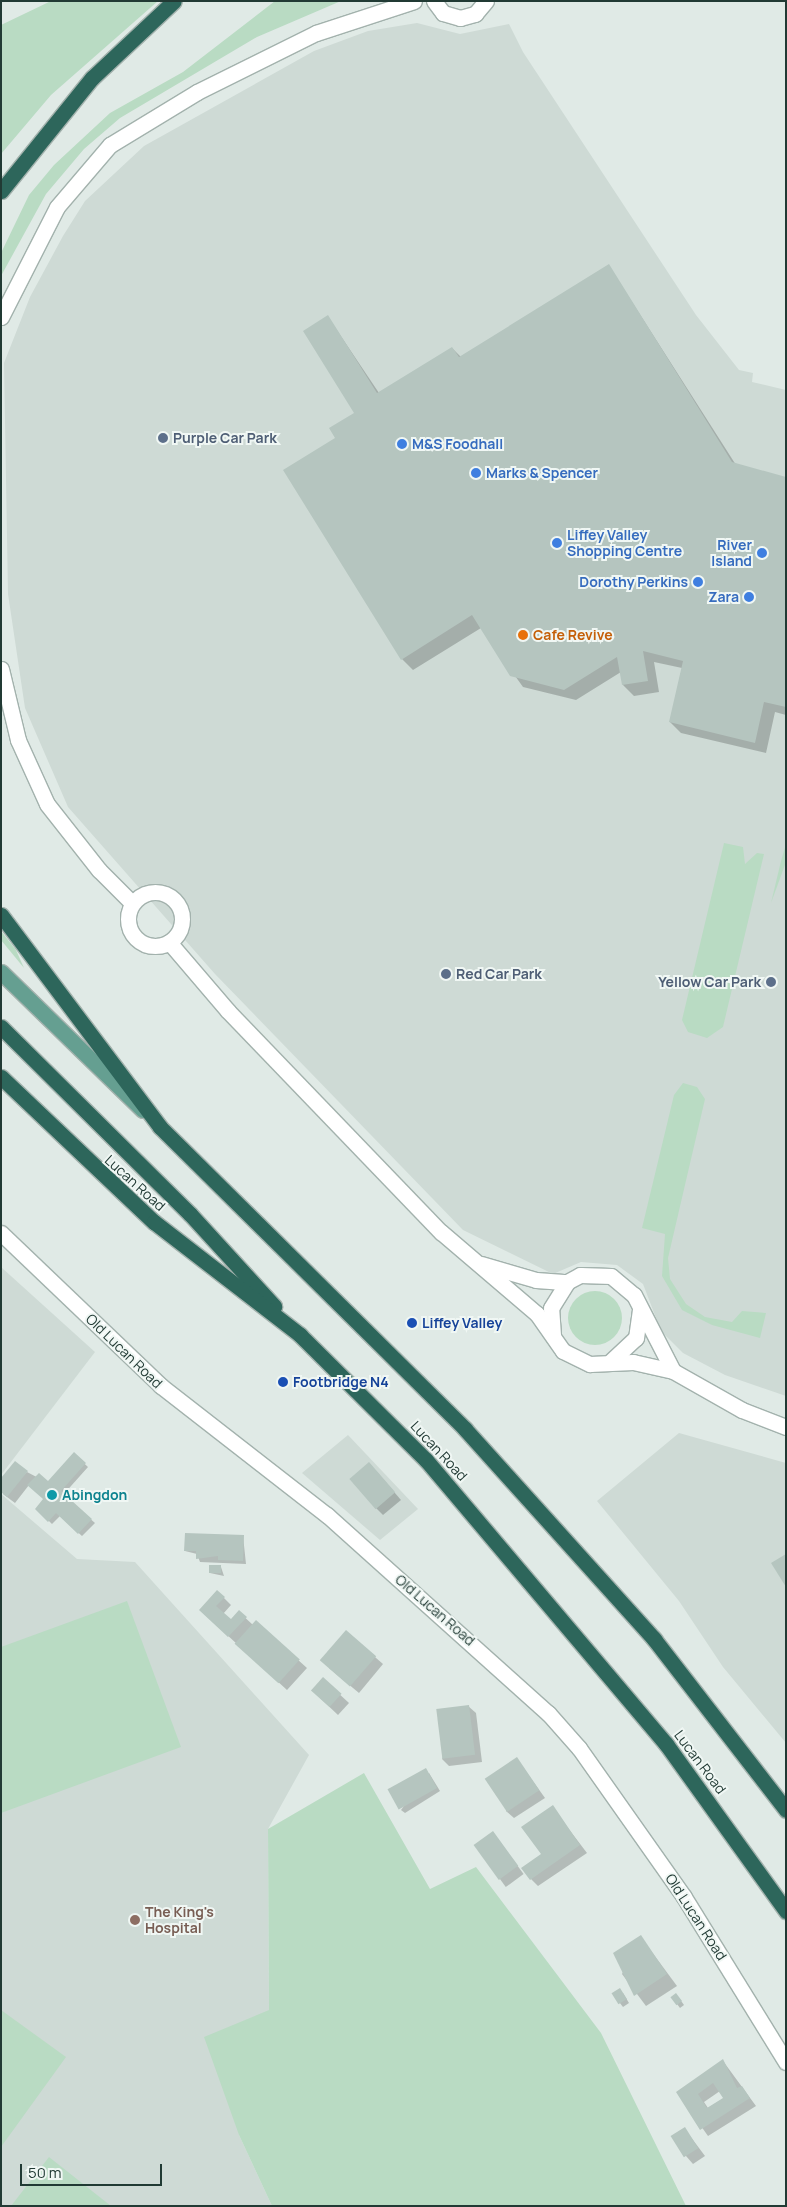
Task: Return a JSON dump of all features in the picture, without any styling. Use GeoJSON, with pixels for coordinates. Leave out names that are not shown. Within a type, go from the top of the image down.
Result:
{"type":"FeatureCollection","features":[{"type":"Feature","properties":{"kind":"highway"},"geometry":{"type":"LineString","coordinates":[[1,191],[41,136],[92,78],[174,1]]}},
{"type":"Feature","properties":{"kind":"highway"},"geometry":{"type":"LineString","coordinates":[[1,915],[160,1127],[465,1429],[654,1639],[786,1810]]}},
{"type":"Feature","properties":{"kind":"highway"},"geometry":{"type":"LineString","coordinates":[[1,1027],[190,1214],[300,1335]]}},
{"type":"Feature","properties":{"kind":"highway","name":"Lucan Road"},"geometry":{"type":"LineString","coordinates":[[1,1077],[154,1222],[300,1335],[468,1505],[666,1744],[786,1911]]}},
{"type":"Feature","properties":{"kind":"main road"},"geometry":{"type":"LineString","coordinates":[[1,972],[160,1127]]}},
{"type":"Feature","properties":{"kind":"street"},"geometry":{"type":"LineString","coordinates":[[1,317],[56,207],[110,145],[197,92],[316,33],[414,1]]}},
{"type":"Feature","properties":{"kind":"street"},"geometry":{"type":"LineString","coordinates":[[434,1],[443,13],[460,18],[475,14],[486,1]]}},
{"type":"Feature","properties":{"kind":"street"},"geometry":{"type":"LineString","coordinates":[[1,670],[18,740],[47,804],[99,870],[132,903]]}},
{"type":"Feature","properties":{"kind":"street"},"geometry":{"type":"LineString","coordinates":[[152,891],[174,898],[182,920],[169,942],[151,946],[135,938],[128,921],[132,903],[152,891]]}},
{"type":"Feature","properties":{"kind":"street"},"geometry":{"type":"LineString","coordinates":[[169,942],[228,1011],[472,1261],[537,1314],[554,1338],[576,1360],[632,1362],[673,1371],[742,1410],[786,1427]]}},
{"type":"Feature","properties":{"kind":"street","name":"Old Lucan Road"},"geometry":{"type":"LineString","coordinates":[[1,1233],[160,1386],[328,1515],[548,1713],[579,1748],[684,1896],[786,2062]]}},
{"type":"Feature","properties":{"kind":"street"},"geometry":{"type":"LineString","coordinates":[[472,1261],[536,1280],[567,1282]]}},
{"type":"Feature","properties":{"kind":"street"},"geometry":{"type":"LineString","coordinates":[[554,1338],[551,1308],[567,1282],[580,1275],[611,1276],[624,1283],[673,1371]]}},
{"type":"Feature","properties":{"kind":"street"},"geometry":{"type":"LineString","coordinates":[[610,1362],[636,1338],[640,1309]]}},
{"type":"Feature","properties":{"kind":"shaded area"},"geometry":{"type":"Polygon","coordinates":[[[417,23],[460,34],[509,24],[523,52],[696,315],[739,370],[753,373],[752,382],[786,390],[786,1396],[725,1375],[683,1353],[661,1331],[643,1284],[617,1265],[581,1262],[553,1274],[463,1230],[215,974],[68,807],[25,708],[8,594],[4,363],[30,297],[63,236],[85,201],[144,146],[314,51],[368,31],[417,23]]]}},
{"type":"Feature","properties":{"kind":"shaded area"},"geometry":{"type":"Polygon","coordinates":[[[1,1267],[95,1352],[1,1475],[1,1267]]]}},
{"type":"Feature","properties":{"kind":"shaded area"},"geometry":{"type":"Polygon","coordinates":[[[679,1433],[786,1463],[786,1743],[723,1667],[679,1601],[597,1501],[679,1433]]]}},
{"type":"Feature","properties":{"kind":"shaded area"},"geometry":{"type":"Polygon","coordinates":[[[348,1435],[418,1509],[380,1540],[302,1473],[348,1435]]]}},
{"type":"Feature","properties":{"kind":"shaded area","name":"The King's Hospital"},"geometry":{"type":"Polygon","coordinates":[[[1,1494],[77,1559],[135,1562],[309,1755],[268,1829],[269,2010],[239,2135],[272,2206],[1,2206],[1,1494]]]}},
{"type":"Feature","properties":{"kind":"green space"},"geometry":{"type":"Polygon","coordinates":[[[51,1],[158,1],[51,95],[1,154],[1,25],[51,1]]]}},
{"type":"Feature","properties":{"kind":"green space"},"geometry":{"type":"Polygon","coordinates":[[[275,1],[341,1],[257,37],[120,118],[84,149],[46,194],[1,276],[1,253],[29,195],[54,165],[110,113],[183,72],[275,1]]]}},
{"type":"Feature","properties":{"kind":"green space"},"geometry":{"type":"Polygon","coordinates":[[[724,843],[743,847],[745,864],[757,853],[764,854],[723,1027],[707,1038],[688,1032],[682,1020],[724,843]]]}},
{"type":"Feature","properties":{"kind":"green space"},"geometry":{"type":"Polygon","coordinates":[[[786,844],[786,862],[771,903],[781,861],[786,844]]]}},
{"type":"Feature","properties":{"kind":"green space"},"geometry":{"type":"Polygon","coordinates":[[[1,931],[16,950],[24,968],[1,940],[1,931]]]}},
{"type":"Feature","properties":{"kind":"green space"},"geometry":{"type":"Polygon","coordinates":[[[683,1083],[697,1087],[705,1099],[668,1258],[670,1279],[686,1304],[705,1317],[732,1322],[742,1311],[766,1313],[760,1338],[712,1325],[682,1310],[662,1276],[665,1234],[642,1228],[674,1095],[683,1083]]]}},
{"type":"Feature","properties":{"kind":"green space"},"geometry":{"type":"Polygon","coordinates":[[[595,1291],[605,1293],[614,1299],[620,1308],[622,1318],[620,1328],[614,1337],[605,1343],[595,1345],[585,1343],[576,1337],[570,1328],[568,1318],[570,1308],[576,1299],[585,1293],[595,1291]]]}},
{"type":"Feature","properties":{"kind":"green space"},"geometry":{"type":"Polygon","coordinates":[[[127,1601],[181,1747],[1,1813],[1,1647],[127,1601]]]}},
{"type":"Feature","properties":{"kind":"green space"},"geometry":{"type":"Polygon","coordinates":[[[364,1773],[430,1889],[476,1867],[601,2033],[686,2206],[272,2206],[239,2135],[204,2037],[269,2010],[268,1829],[364,1773]]]}},
{"type":"Feature","properties":{"kind":"green space"},"geometry":{"type":"Polygon","coordinates":[[[1,2010],[66,2057],[1,2147],[1,2010]]]}},
{"type":"Feature","properties":{"kind":"green space"},"geometry":{"type":"Polygon","coordinates":[[[49,2157],[111,2206],[11,2206],[49,2157]]]}},
{"type":"Feature","properties":{"kind":"building","name":"Liffey Valley Shopping Centre"},"geometry":{"type":"Polygon","coordinates":[[[609,264],[732,462],[786,477],[786,707],[764,702],[755,743],[669,722],[683,661],[643,651],[648,681],[622,685],[617,657],[564,690],[510,676],[472,615],[401,660],[283,470],[335,438],[329,428],[354,413],[303,331],[328,315],[377,393],[452,347],[459,357],[609,264]]]}},
{"type":"Feature","properties":{"kind":"building","name":"Abingdon"},"geometry":{"type":"Polygon","coordinates":[[[74,1452],[86,1463],[61,1491],[92,1519],[78,1534],[56,1513],[48,1522],[35,1509],[43,1499],[27,1485],[39,1473],[48,1481],[74,1452]]]}},
{"type":"Feature","properties":{"kind":"building"},"geometry":{"type":"Polygon","coordinates":[[[15,1461],[28,1471],[7,1497],[1,1492],[1,1478],[15,1461]]]}},
{"type":"Feature","properties":{"kind":"building"},"geometry":{"type":"Polygon","coordinates":[[[369,1462],[395,1492],[376,1509],[349,1479],[369,1462]]]}},
{"type":"Feature","properties":{"kind":"building"},"geometry":{"type":"Polygon","coordinates":[[[185,1533],[244,1535],[243,1561],[218,1560],[218,1556],[196,1559],[196,1551],[184,1551],[185,1533]]]}},
{"type":"Feature","properties":{"kind":"building"},"geometry":{"type":"Polygon","coordinates":[[[786,1554],[786,1587],[771,1563],[786,1554]]]}},
{"type":"Feature","properties":{"kind":"building"},"geometry":{"type":"Polygon","coordinates":[[[209,1565],[221,1565],[221,1573],[209,1573],[209,1565]]]}},
{"type":"Feature","properties":{"kind":"building"},"geometry":{"type":"Polygon","coordinates":[[[217,1590],[225,1597],[216,1606],[231,1619],[239,1610],[247,1617],[228,1637],[199,1610],[217,1590]]]}},
{"type":"Feature","properties":{"kind":"building"},"geometry":{"type":"Polygon","coordinates":[[[256,1620],[300,1659],[278,1683],[235,1644],[256,1620]]]}},
{"type":"Feature","properties":{"kind":"building"},"geometry":{"type":"Polygon","coordinates":[[[346,1630],[376,1656],[350,1686],[320,1660],[346,1630]]]}},
{"type":"Feature","properties":{"kind":"building"},"geometry":{"type":"Polygon","coordinates":[[[323,1677],[342,1694],[330,1707],[311,1690],[323,1677]]]}},
{"type":"Feature","properties":{"kind":"building"},"geometry":{"type":"Polygon","coordinates":[[[469,1705],[475,1755],[442,1759],[436,1709],[469,1705]]]}},
{"type":"Feature","properties":{"kind":"building"},"geometry":{"type":"Polygon","coordinates":[[[517,1757],[539,1790],[507,1812],[485,1779],[517,1757]]]}},
{"type":"Feature","properties":{"kind":"building"},"geometry":{"type":"Polygon","coordinates":[[[426,1768],[437,1788],[399,1809],[388,1789],[426,1768]]]}},
{"type":"Feature","properties":{"kind":"building"},"geometry":{"type":"Polygon","coordinates":[[[553,1805],[580,1845],[530,1880],[521,1868],[541,1854],[521,1827],[553,1805]]]}},
{"type":"Feature","properties":{"kind":"building"},"geometry":{"type":"Polygon","coordinates":[[[493,1831],[518,1866],[499,1880],[474,1845],[493,1831]]]}},
{"type":"Feature","properties":{"kind":"building"},"geometry":{"type":"Polygon","coordinates":[[[641,1935],[667,1974],[634,1996],[613,1953],[641,1935]]]}},
{"type":"Feature","properties":{"kind":"building"},"geometry":{"type":"Polygon","coordinates":[[[620,1988],[627,1999],[618,2004],[612,1993],[620,1988]]]}},
{"type":"Feature","properties":{"kind":"building"},"geometry":{"type":"Polygon","coordinates":[[[676,1993],[682,2001],[676,2005],[670,1997],[676,1993]]]}},
{"type":"Feature","properties":{"kind":"building"},"geometry":{"type":"Polygon","coordinates":[[[723,2059],[737,2088],[742,2086],[750,2098],[700,2130],[676,2092],[723,2059]],[[713,2083],[698,2094],[707,2108],[723,2098],[713,2083]]]}},
{"type":"Feature","properties":{"kind":"building"},"geometry":{"type":"Polygon","coordinates":[[[685,2127],[698,2148],[684,2157],[671,2136],[685,2127]]]}},
{"type":"Feature","properties":{"kind":"place","name":"Purple Car Park"},"geometry":{"type":"Point","coordinates":[163,438]}},
{"type":"Feature","properties":{"kind":"place","name":"M&S Foodhall"},"geometry":{"type":"Point","coordinates":[402,444]}},
{"type":"Feature","properties":{"kind":"place","name":"Marks & Spencer"},"geometry":{"type":"Point","coordinates":[476,473]}},
{"type":"Feature","properties":{"kind":"place","name":"Liffey Valley Shopping Centre"},"geometry":{"type":"Point","coordinates":[557,543]}},
{"type":"Feature","properties":{"kind":"place","name":"River Island"},"geometry":{"type":"Point","coordinates":[762,553]}},
{"type":"Feature","properties":{"kind":"place","name":"Dorothy Perkins"},"geometry":{"type":"Point","coordinates":[698,582]}},
{"type":"Feature","properties":{"kind":"place","name":"Zara"},"geometry":{"type":"Point","coordinates":[749,597]}},
{"type":"Feature","properties":{"kind":"place","name":"Cafe Revive"},"geometry":{"type":"Point","coordinates":[523,635]}},
{"type":"Feature","properties":{"kind":"place","name":"Red Car Park"},"geometry":{"type":"Point","coordinates":[446,974]}},
{"type":"Feature","properties":{"kind":"place","name":"Yellow Car Park"},"geometry":{"type":"Point","coordinates":[771,982]}},
{"type":"Feature","properties":{"kind":"place","name":"Liffey Valley"},"geometry":{"type":"Point","coordinates":[412,1323]}},
{"type":"Feature","properties":{"kind":"place","name":"Footbridge N4"},"geometry":{"type":"Point","coordinates":[283,1382]}},
{"type":"Feature","properties":{"kind":"place","name":"Abingdon"},"geometry":{"type":"Point","coordinates":[52,1495]}},
{"type":"Feature","properties":{"kind":"place","name":"The King's Hospital"},"geometry":{"type":"Point","coordinates":[135,1920]}}]}
